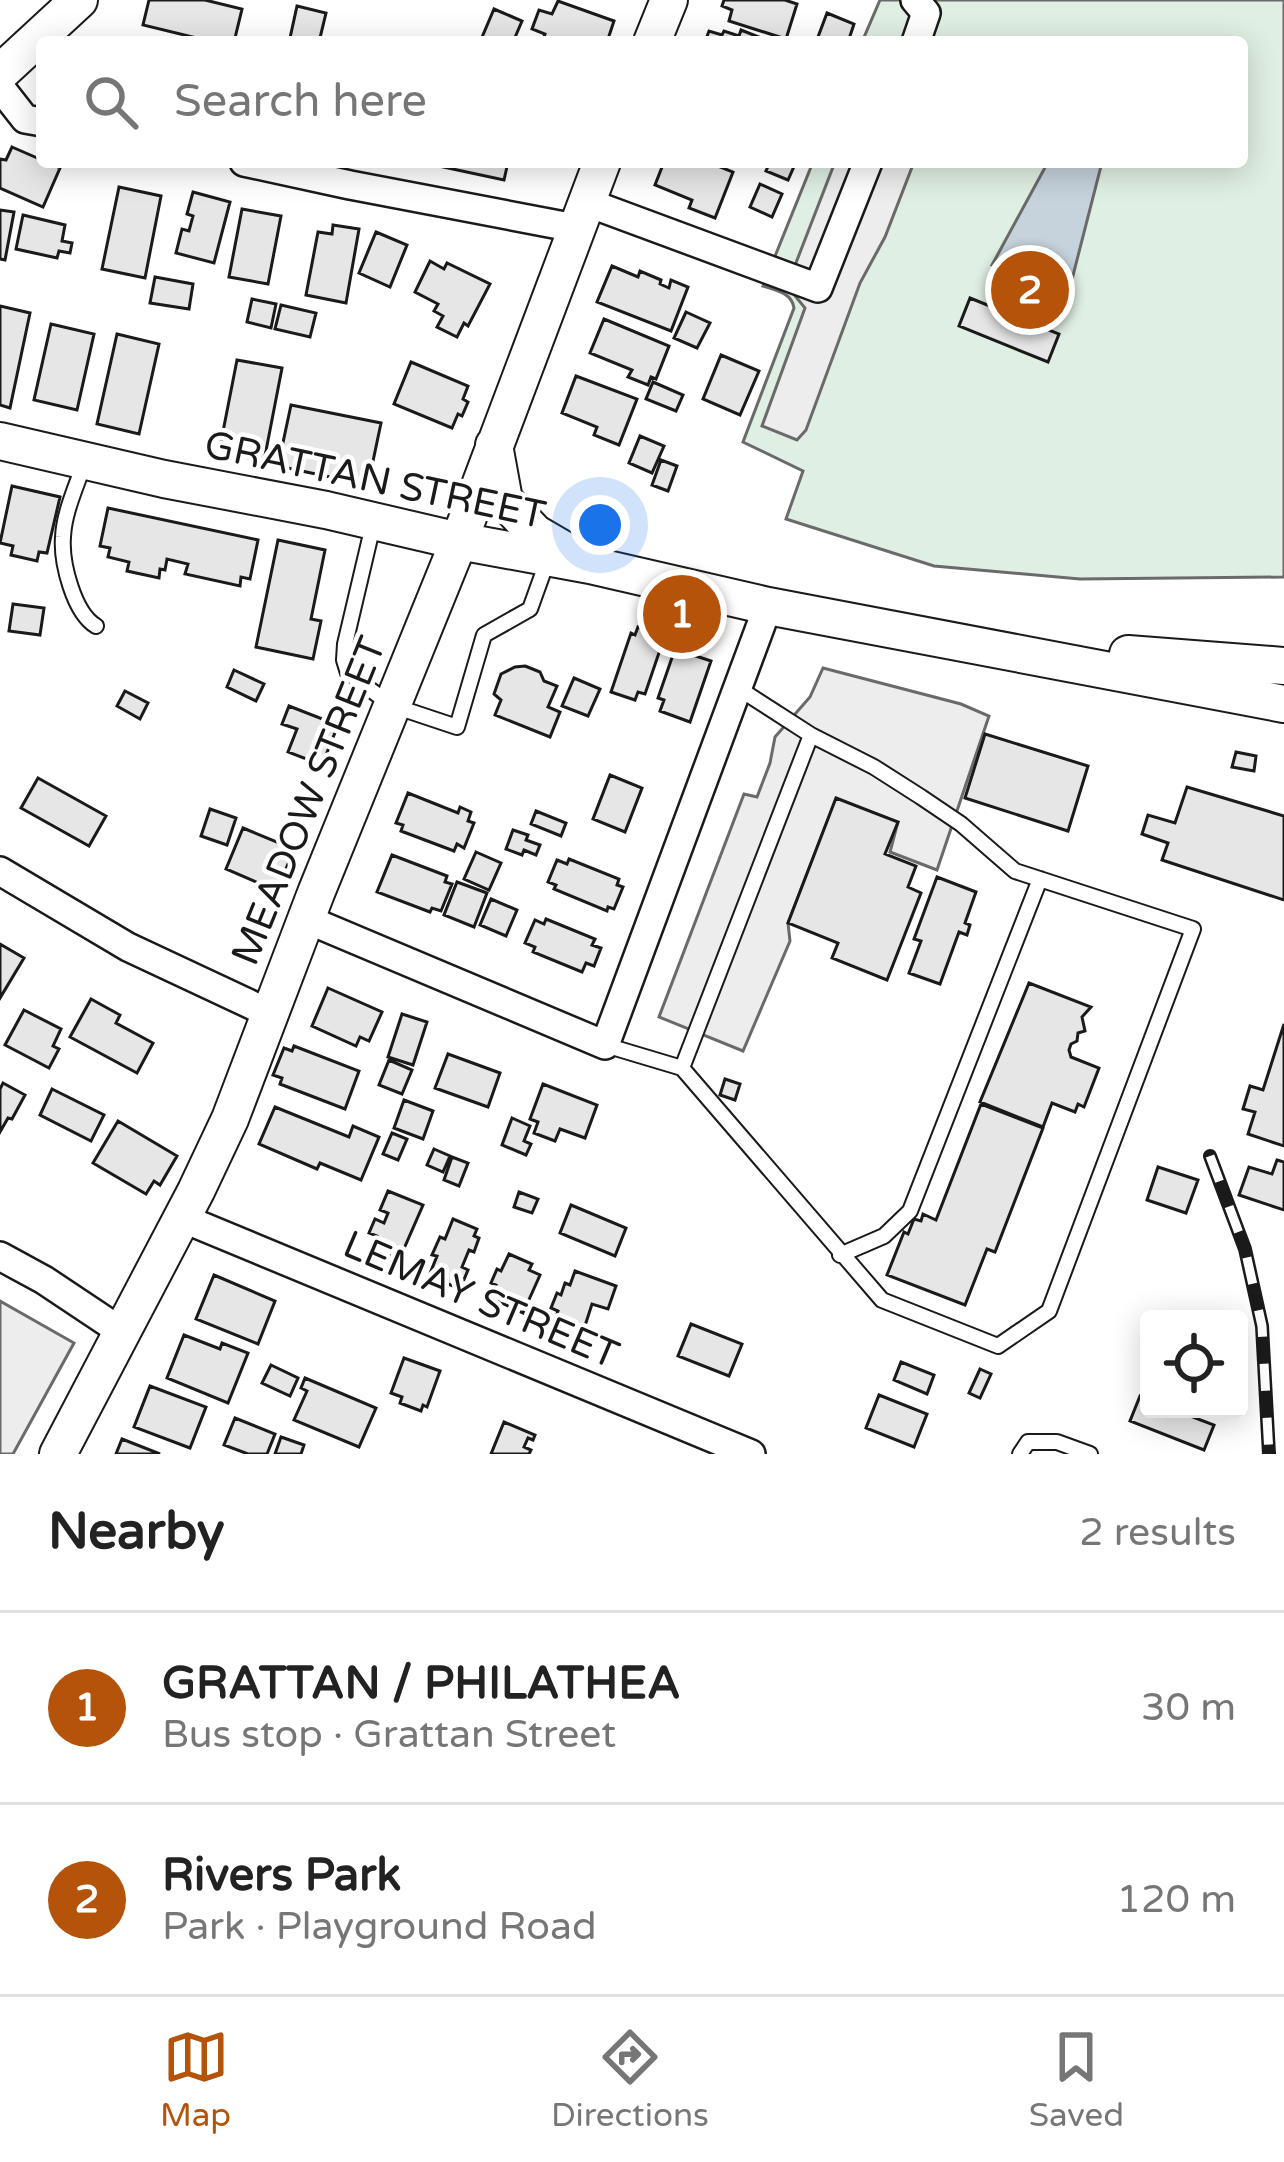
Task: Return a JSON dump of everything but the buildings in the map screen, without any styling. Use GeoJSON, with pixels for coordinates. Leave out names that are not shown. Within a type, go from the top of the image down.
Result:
{"type":"FeatureCollection","features":[{"type":"Feature","properties":{"kind":"main road"},"geometry":{"type":"LineString","coordinates":[[40,36],[79,0]]}},
{"type":"Feature","properties":{"kind":"main road"},"geometry":{"type":"LineString","coordinates":[[654,36],[669,0]]}},
{"type":"Feature","properties":{"kind":"main road"},"geometry":{"type":"LineString","coordinates":[[0,73],[36,40]]}},
{"type":"Feature","properties":{"kind":"main road","name":"MEADOW STREET"},"geometry":{"type":"LineString","coordinates":[[58,1454],[230,1119],[459,541],[600,168]]}},
{"type":"Feature","properties":{"kind":"main road","name":"GRATTAN STREET"},"geometry":{"type":"LineString","coordinates":[[0,442],[768,606],[1284,704]]}},
{"type":"Feature","properties":{"kind":"main road"},"geometry":{"type":"LineString","coordinates":[[494,444],[504,500],[535,533],[590,565]]}},
{"type":"Feature","properties":{"kind":"main road","name":"GRATTAN STREET"},"geometry":{"type":"LineString","coordinates":[[944,640],[1284,666]]}},
{"type":"Feature","properties":{"kind":"street"},"geometry":{"type":"LineString","coordinates":[[0,87],[26,119],[36,121]]}},
{"type":"Feature","properties":{"kind":"street"},"geometry":{"type":"LineString","coordinates":[[272,168],[350,185],[580,215],[818,288],[866,168]]}},
{"type":"Feature","properties":{"kind":"street"},"geometry":{"type":"LineString","coordinates":[[306,920],[605,1045],[768,606]]}},
{"type":"Feature","properties":{"kind":"street"},"geometry":{"type":"LineString","coordinates":[[0,871],[128,947],[271,1014]]}},
{"type":"Feature","properties":{"kind":"street","name":"LEMAY STREET"},"geometry":{"type":"LineString","coordinates":[[182,1218],[751,1454]]}},
{"type":"Feature","properties":{"kind":"street"},"geometry":{"type":"LineString","coordinates":[[0,1256],[122,1332]]}},
{"type":"Feature","properties":{"kind":"lane"},"geometry":{"type":"LineString","coordinates":[[85,461],[62,538],[78,608],[96,626]]}},
{"type":"Feature","properties":{"kind":"lane"},"geometry":{"type":"LineString","coordinates":[[374,521],[345,644],[348,673],[391,705],[457,727],[484,635],[530,609],[548,559]]}},
{"type":"Feature","properties":{"kind":"lane"},"geometry":{"type":"LineString","coordinates":[[605,1045],[682,1068],[882,1300],[998,1346],[1049,1311],[1193,929],[1015,871],[921,797],[738,688]]}},
{"type":"Feature","properties":{"kind":"lane"},"geometry":{"type":"LineString","coordinates":[[682,1068],[811,735]]}},
{"type":"Feature","properties":{"kind":"lane"},"geometry":{"type":"LineString","coordinates":[[840,1255],[884,1236],[910,1210],[1040,879]]}},
{"type":"Feature","properties":{"kind":"lane"},"geometry":{"type":"LineString","coordinates":[[1020,1454],[1028,1442],[1057,1442],[1090,1454]]}},
{"type":"Feature","properties":{"kind":"green space"},"geometry":{"type":"Polygon","coordinates":[[[880,0],[1284,0],[1284,577],[1080,579],[934,566],[786,519],[803,471],[743,442],[794,308],[787,296],[763,286],[811,168],[1248,168],[1248,36],[865,36],[880,0]]]}},
{"type":"Feature","properties":{"kind":"shaded area"},"geometry":{"type":"Polygon","coordinates":[[[833,168],[912,168],[885,237],[860,283],[806,430],[797,440],[762,426],[805,308],[787,286],[833,168]]]}},
{"type":"Feature","properties":{"kind":"shaded area"},"geometry":{"type":"Polygon","coordinates":[[[1045,168],[1100,168],[1068,295],[992,265],[1045,168]]]}},
{"type":"Feature","properties":{"kind":"shaded area"},"geometry":{"type":"Polygon","coordinates":[[[823,668],[961,704],[989,716],[937,870],[890,852],[898,822],[836,799],[788,923],[790,941],[743,1051],[659,1017],[744,794],[757,797],[775,737],[810,697],[823,668]]]}},
{"type":"Feature","properties":{"kind":"shaded area"},"geometry":{"type":"Polygon","coordinates":[[[0,1301],[74,1343],[13,1454],[0,1454],[0,1301]]]}},
{"type":"Feature","properties":{"kind":"railway"},"geometry":{"type":"LineString","coordinates":[[1210,1156],[1245,1249],[1262,1326],[1269,1454]]}},
{"type":"Feature","properties":{"kind":"place","name":"Rivers Park"},"geometry":{"type":"Point","coordinates":[1030,290]}},
{"type":"Feature","properties":{"kind":"place","name":"GRATTAN / PHILATHEA"},"geometry":{"type":"Point","coordinates":[682,614]}}]}
